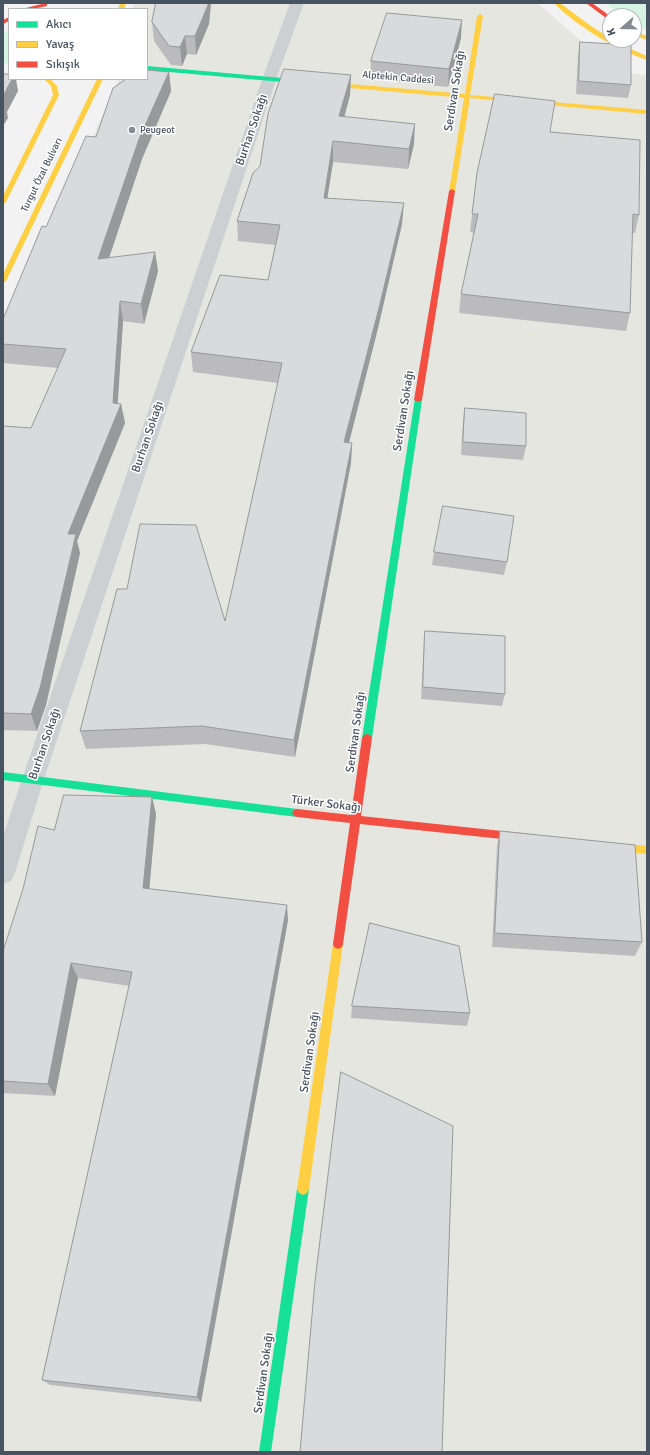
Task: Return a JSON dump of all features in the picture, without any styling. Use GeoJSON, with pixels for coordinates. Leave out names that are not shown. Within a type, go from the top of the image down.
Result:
{"type":"FeatureCollection","features":[{"type":"Feature","properties":{"kind":"main road"},"geometry":{"type":"LineString","coordinates":[[557,3],[588,29],[614,45],[647,58]]}},
{"type":"Feature","properties":{"kind":"main road"},"geometry":{"type":"LineString","coordinates":[[589,3],[602,13]]}},
{"type":"Feature","properties":{"kind":"main road"},"geometry":{"type":"LineString","coordinates":[[30,8],[48,4]]}},
{"type":"Feature","properties":{"kind":"main road"},"geometry":{"type":"LineString","coordinates":[[38,8],[48,4]]}},
{"type":"Feature","properties":{"kind":"main road","name":"Serdivan Sokağı"},"geometry":{"type":"LineString","coordinates":[[265,1452],[399,517],[480,16]]}},
{"type":"Feature","properties":{"kind":"main road","name":"Alptekin Caddesi"},"geometry":{"type":"LineString","coordinates":[[148,68],[270,77],[647,112]]}},
{"type":"Feature","properties":{"kind":"main road","name":"Turgut Özal Bulvarı"},"geometry":{"type":"LineString","coordinates":[[3,202],[56,95],[56,88],[53,83],[48,80]]}},
{"type":"Feature","properties":{"kind":"main road","name":"Turgut Özal Bulvarı"},"geometry":{"type":"LineString","coordinates":[[3,282],[100,80]]}},
{"type":"Feature","properties":{"kind":"main road","name":"Türker Sokağı"},"geometry":{"type":"LineString","coordinates":[[3,776],[356,820],[537,839]]}},
{"type":"Feature","properties":{"kind":"main road"},"geometry":{"type":"LineString","coordinates":[[600,846],[647,850]]}},
{"type":"Feature","properties":{"kind":"street","name":"Burhan Sokağı"},"geometry":{"type":"LineString","coordinates":[[3,873],[33,779],[270,77],[297,3]]}},
{"type":"Feature","properties":{"kind":"shaded area"},"geometry":{"type":"Polygon","coordinates":[[[134,3],[537,3],[586,45],[625,72],[647,76],[647,1452],[3,1452],[3,336],[119,80],[148,80],[148,8],[133,8],[134,3]]]}},
{"type":"Feature","properties":{"kind":"green space"},"geometry":{"type":"Polygon","coordinates":[[[605,3],[647,3],[647,30],[642,28],[642,8],[612,8],[605,3]]]}},
{"type":"Feature","properties":{"kind":"green space"},"geometry":{"type":"Polygon","coordinates":[[[8,30],[8,63],[3,63],[3,32],[8,30]]]}},
{"type":"Feature","properties":{"kind":"building"},"geometry":{"type":"Polygon","coordinates":[[[156,3],[208,3],[208,5],[195,36],[185,36],[180,47],[169,46],[152,22],[156,3]]]}},
{"type":"Feature","properties":{"kind":"building"},"geometry":{"type":"Polygon","coordinates":[[[387,13],[462,20],[449,69],[371,61],[387,13]]]}},
{"type":"Feature","properties":{"kind":"building"},"geometry":{"type":"Polygon","coordinates":[[[580,42],[602,43],[602,48],[631,48],[631,85],[579,81],[580,42]]]}},
{"type":"Feature","properties":{"kind":"building"},"geometry":{"type":"Polygon","coordinates":[[[284,69],[351,75],[339,116],[415,124],[409,149],[333,141],[324,198],[404,203],[379,308],[344,442],[352,443],[294,740],[202,726],[80,731],[117,589],[127,589],[140,524],[196,525],[225,621],[282,363],[191,352],[220,275],[268,280],[280,225],[237,221],[253,173],[260,166],[268,114],[284,69]]]}},
{"type":"Feature","properties":{"kind":"building"},"geometry":{"type":"Polygon","coordinates":[[[148,70],[169,72],[139,139],[98,259],[155,252],[141,304],[120,301],[113,403],[121,404],[68,534],[76,534],[40,688],[31,714],[3,713],[3,426],[31,428],[66,349],[3,344],[3,319],[42,226],[46,227],[86,136],[96,137],[113,88],[125,80],[148,80],[148,70]]]}},
{"type":"Feature","properties":{"kind":"building"},"geometry":{"type":"Polygon","coordinates":[[[3,74],[8,74],[8,80],[11,80],[3,96],[3,74]]]}},
{"type":"Feature","properties":{"kind":"building"},"geometry":{"type":"Polygon","coordinates":[[[495,94],[555,101],[550,132],[640,140],[639,215],[633,214],[630,313],[461,294],[478,214],[472,214],[477,173],[495,94]]]}},
{"type":"Feature","properties":{"kind":"building"},"geometry":{"type":"Polygon","coordinates":[[[465,408],[526,413],[526,446],[463,442],[465,408]]]}},
{"type":"Feature","properties":{"kind":"building"},"geometry":{"type":"Polygon","coordinates":[[[443,506],[514,516],[507,562],[434,552],[443,506]]]}},
{"type":"Feature","properties":{"kind":"building"},"geometry":{"type":"Polygon","coordinates":[[[425,631],[505,636],[505,694],[423,687],[425,631]]]}},
{"type":"Feature","properties":{"kind":"building"},"geometry":{"type":"Polygon","coordinates":[[[64,795],[152,797],[143,888],[287,905],[197,1397],[42,1380],[132,972],[71,963],[48,1084],[3,1081],[3,951],[23,889],[38,826],[54,830],[64,795]]]}},
{"type":"Feature","properties":{"kind":"building"},"geometry":{"type":"Polygon","coordinates":[[[500,831],[635,845],[642,942],[495,933],[500,831]]]}},
{"type":"Feature","properties":{"kind":"building"},"geometry":{"type":"Polygon","coordinates":[[[370,923],[459,946],[470,1013],[352,1006],[370,923]]]}},
{"type":"Feature","properties":{"kind":"building"},"geometry":{"type":"Polygon","coordinates":[[[341,1072],[453,1126],[442,1452],[300,1452],[315,1281],[341,1072]]]}},
{"type":"Feature","properties":{"kind":"traffic: fast"},"geometry":{"type":"LineString","coordinates":[[148,68],[327,84]]}},
{"type":"Feature","properties":{"kind":"traffic: fast"},"geometry":{"type":"LineString","coordinates":[[367,738],[418,400]]}},
{"type":"Feature","properties":{"kind":"traffic: fast"},"geometry":{"type":"LineString","coordinates":[[3,776],[297,813]]}},
{"type":"Feature","properties":{"kind":"traffic: fast"},"geometry":{"type":"LineString","coordinates":[[265,1452],[303,1189]]}},
{"type":"Feature","properties":{"kind":"traffic: slow"},"geometry":{"type":"LineString","coordinates":[[121,8],[123,3]]}},
{"type":"Feature","properties":{"kind":"traffic: slow"},"geometry":{"type":"LineString","coordinates":[[557,3],[600,35],[623,48],[647,58]]}},
{"type":"Feature","properties":{"kind":"traffic: slow"},"geometry":{"type":"LineString","coordinates":[[452,191],[480,16]]}},
{"type":"Feature","properties":{"kind":"traffic: slow"},"geometry":{"type":"LineString","coordinates":[[642,36],[647,38]]}},
{"type":"Feature","properties":{"kind":"traffic: slow"},"geometry":{"type":"LineString","coordinates":[[3,202],[56,95],[54,86],[48,80]]}},
{"type":"Feature","properties":{"kind":"traffic: slow"},"geometry":{"type":"LineString","coordinates":[[3,281],[100,80]]}},
{"type":"Feature","properties":{"kind":"traffic: slow"},"geometry":{"type":"LineString","coordinates":[[327,84],[647,112]]}},
{"type":"Feature","properties":{"kind":"traffic: slow"},"geometry":{"type":"LineString","coordinates":[[606,846],[647,850]]}},
{"type":"Feature","properties":{"kind":"traffic: slow"},"geometry":{"type":"LineString","coordinates":[[303,1189],[338,944]]}},
{"type":"Feature","properties":{"kind":"traffic: jam"},"geometry":{"type":"LineString","coordinates":[[589,3],[602,13]]}},
{"type":"Feature","properties":{"kind":"traffic: jam"},"geometry":{"type":"LineString","coordinates":[[30,8],[45,5]]}},
{"type":"Feature","properties":{"kind":"traffic: jam"},"geometry":{"type":"LineString","coordinates":[[3,22],[8,20]]}},
{"type":"Feature","properties":{"kind":"traffic: jam"},"geometry":{"type":"LineString","coordinates":[[418,400],[452,191]]}},
{"type":"Feature","properties":{"kind":"traffic: jam"},"geometry":{"type":"LineString","coordinates":[[338,944],[367,738]]}},
{"type":"Feature","properties":{"kind":"traffic: jam"},"geometry":{"type":"LineString","coordinates":[[297,813],[530,838]]}},
{"type":"Feature","properties":{"kind":"place","name":"Peugeot"},"geometry":{"type":"Point","coordinates":[132,130]}}]}
